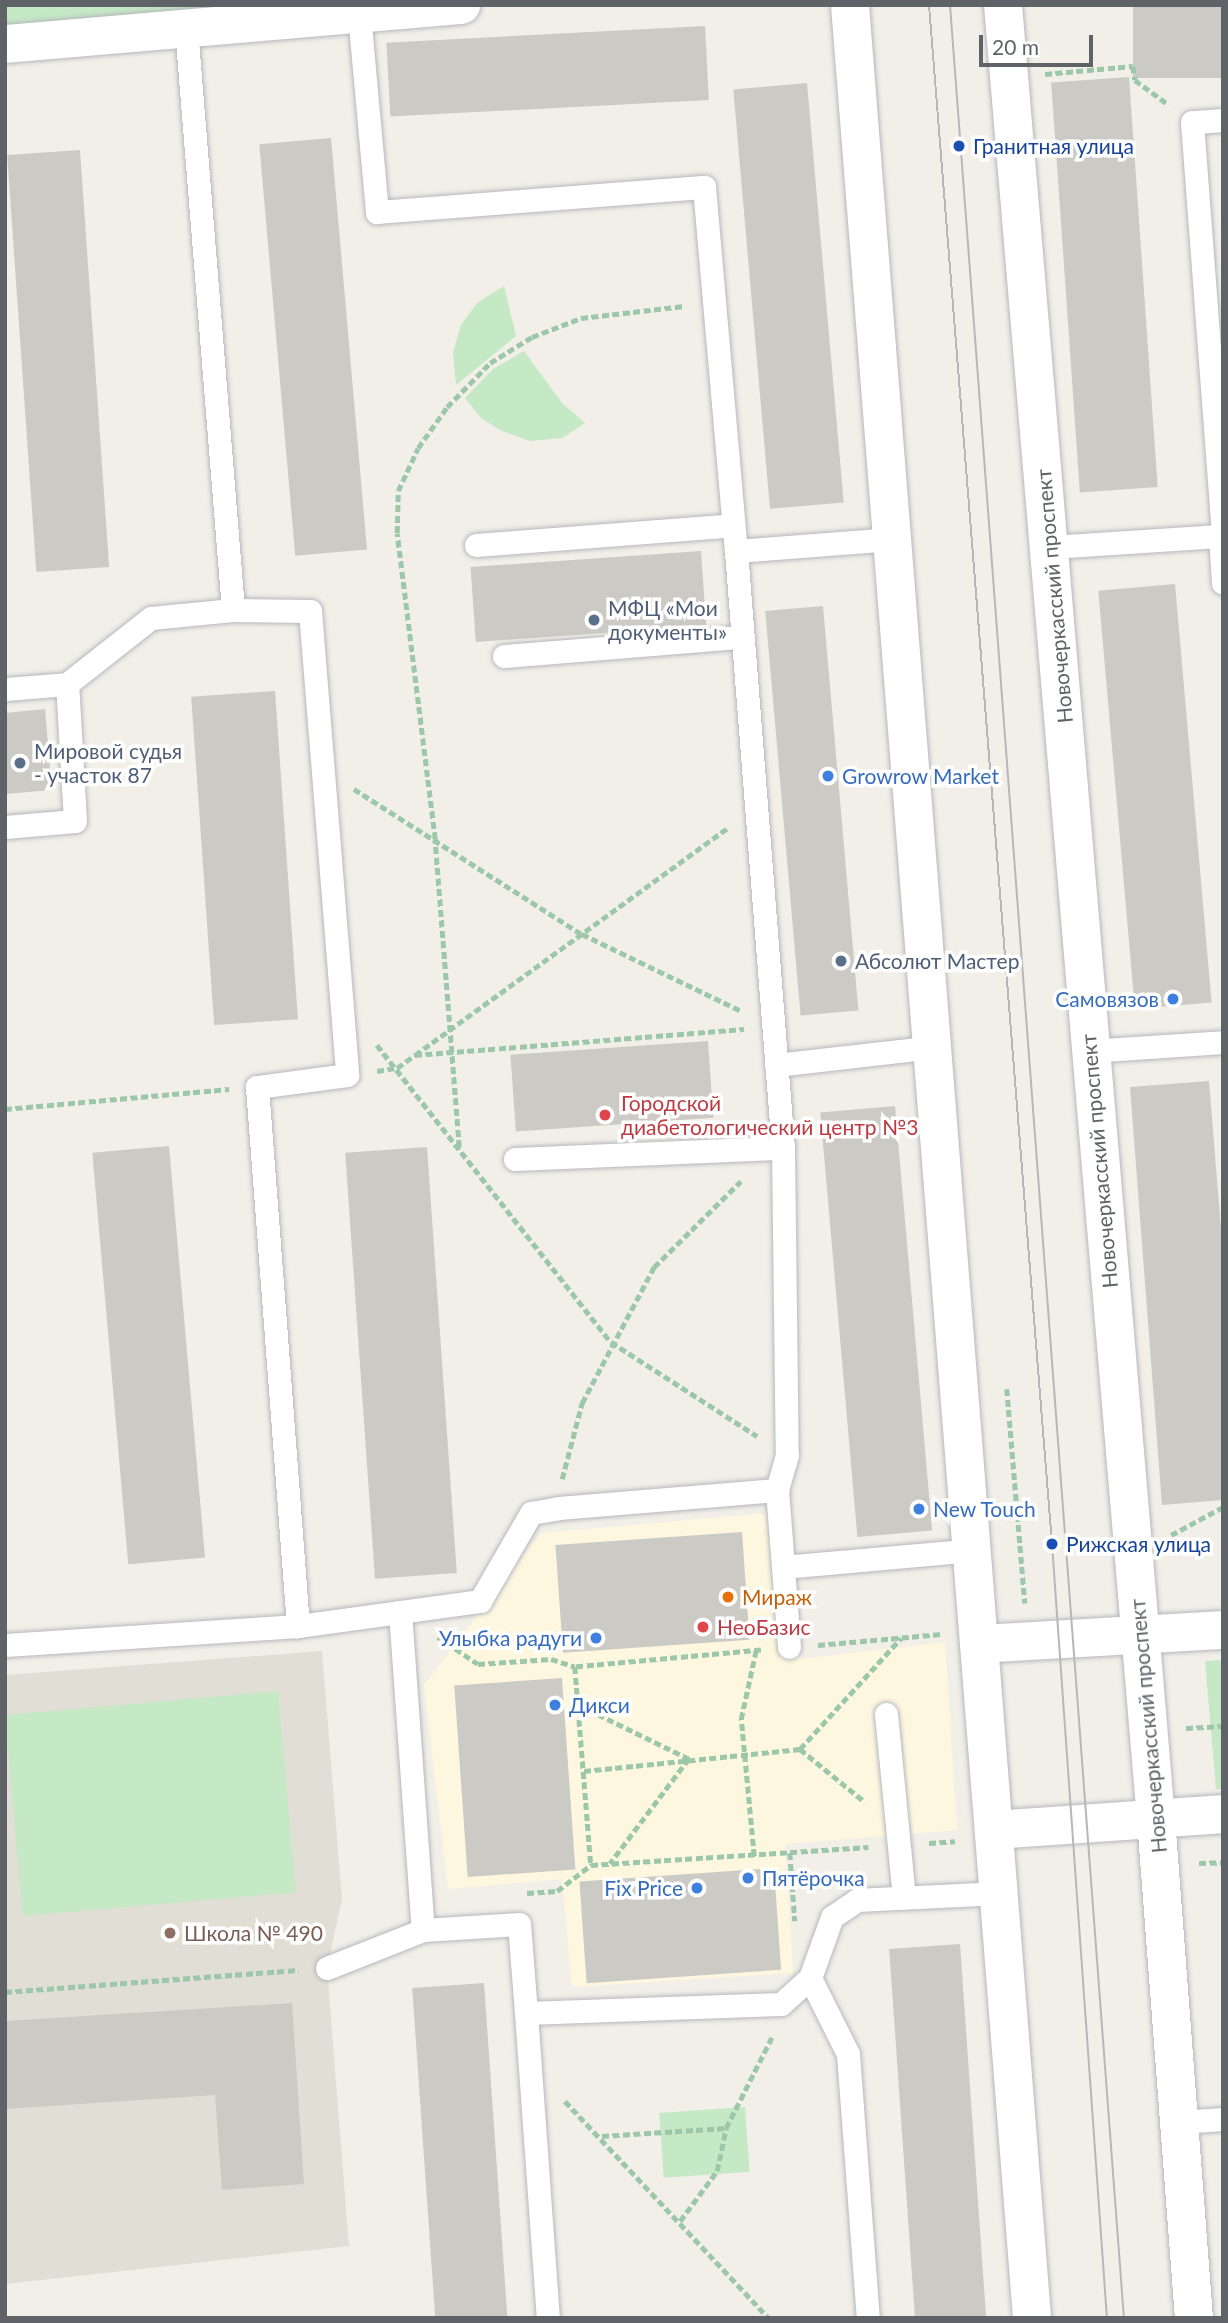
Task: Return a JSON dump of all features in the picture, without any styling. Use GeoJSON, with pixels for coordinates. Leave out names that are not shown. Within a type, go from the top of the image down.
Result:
{"type":"FeatureCollection","features":[{"type":"Feature","properties":{"kind":"main road"},"geometry":{"type":"LineString","coordinates":[[5,44],[461,5]]}},
{"type":"Feature","properties":{"kind":"main road"},"geometry":{"type":"LineString","coordinates":[[850,5],[972,1550],[963,1639],[979,1835],[1000,1893],[1032,2318]]}},
{"type":"Feature","properties":{"kind":"main road","name":"Новочеркасский проспект"},"geometry":{"type":"LineString","coordinates":[[1003,5],[1051,547],[1089,1051],[1156,1819],[1194,2318]]}},
{"type":"Feature","properties":{"kind":"main road"},"geometry":{"type":"LineString","coordinates":[[963,1639],[1140,1635],[1223,1630]]}},
{"type":"Feature","properties":{"kind":"main road"},"geometry":{"type":"LineString","coordinates":[[979,1835],[1223,1814]]}},
{"type":"Feature","properties":{"kind":"lane"},"geometry":{"type":"LineString","coordinates":[[359,14],[377,212],[704,187],[716,303],[783,1148],[787,1455],[776,1490],[789,1647]]}},
{"type":"Feature","properties":{"kind":"lane"},"geometry":{"type":"LineString","coordinates":[[186,28],[233,610]]}},
{"type":"Feature","properties":{"kind":"lane"},"geometry":{"type":"LineString","coordinates":[[1223,121],[1192,122],[1223,583]]}},
{"type":"Feature","properties":{"kind":"lane"},"geometry":{"type":"LineString","coordinates":[[476,545],[733,525]]}},
{"type":"Feature","properties":{"kind":"lane"},"geometry":{"type":"LineString","coordinates":[[1051,547],[1221,537]]}},
{"type":"Feature","properties":{"kind":"lane"},"geometry":{"type":"LineString","coordinates":[[736,551],[893,539]]}},
{"type":"Feature","properties":{"kind":"lane"},"geometry":{"type":"LineString","coordinates":[[5,689],[67,684],[151,618],[233,610],[310,611],[347,1075],[257,1087],[298,1626]]}},
{"type":"Feature","properties":{"kind":"lane"},"geometry":{"type":"LineString","coordinates":[[504,656],[742,637]]}},
{"type":"Feature","properties":{"kind":"lane"},"geometry":{"type":"LineString","coordinates":[[5,827],[75,821],[67,684]]}},
{"type":"Feature","properties":{"kind":"lane"},"geometry":{"type":"LineString","coordinates":[[1089,1051],[1223,1042]]}},
{"type":"Feature","properties":{"kind":"lane"},"geometry":{"type":"LineString","coordinates":[[776,1065],[933,1046]]}},
{"type":"Feature","properties":{"kind":"lane"},"geometry":{"type":"LineString","coordinates":[[514,1159],[783,1148]]}},
{"type":"Feature","properties":{"kind":"lane"},"geometry":{"type":"LineString","coordinates":[[5,1645],[298,1626],[480,1601],[530,1513],[558,1508],[776,1490]]}},
{"type":"Feature","properties":{"kind":"lane"},"geometry":{"type":"LineString","coordinates":[[783,1567],[972,1550]]}},
{"type":"Feature","properties":{"kind":"lane"},"geometry":{"type":"LineString","coordinates":[[401,1612],[423,1930]]}},
{"type":"Feature","properties":{"kind":"lane"},"geometry":{"type":"LineString","coordinates":[[886,1714],[904,1897]]}},
{"type":"Feature","properties":{"kind":"lane"},"geometry":{"type":"LineString","coordinates":[[526,2013],[781,2004],[810,1978],[832,1917],[857,1900],[1000,1893]]}},
{"type":"Feature","properties":{"kind":"lane"},"geometry":{"type":"LineString","coordinates":[[327,1968],[423,1930],[519,1924],[548,2318]]}},
{"type":"Feature","properties":{"kind":"lane"},"geometry":{"type":"LineString","coordinates":[[810,1978],[848,2054],[868,2318]]}},
{"type":"Feature","properties":{"kind":"lane"},"geometry":{"type":"LineString","coordinates":[[1179,2122],[1223,2119]]}},
{"type":"Feature","properties":{"kind":"path"},"geometry":{"type":"LineString","coordinates":[[1043,74],[1133,66],[1135,80],[1192,122]]}},
{"type":"Feature","properties":{"kind":"path"},"geometry":{"type":"LineString","coordinates":[[458,1147],[435,839],[397,533],[398,491],[418,448],[447,407],[490,363],[532,337],[581,318],[716,303]]}},
{"type":"Feature","properties":{"kind":"path"},"geometry":{"type":"LineString","coordinates":[[322,769],[582,934],[773,1026]]}},
{"type":"Feature","properties":{"kind":"path"},"geometry":{"type":"LineString","coordinates":[[347,1075],[397,1068],[756,808]]}},
{"type":"Feature","properties":{"kind":"path"},"geometry":{"type":"LineString","coordinates":[[339,999],[397,1068],[611,1342],[787,1455]]}},
{"type":"Feature","properties":{"kind":"path"},"geometry":{"type":"LineString","coordinates":[[415,1055],[773,1026]]}},
{"type":"Feature","properties":{"kind":"path"},"geometry":{"type":"LineString","coordinates":[[5,1109],[257,1087]]}},
{"type":"Feature","properties":{"kind":"path"},"geometry":{"type":"LineString","coordinates":[[558,1508],[563,1468],[582,1403],[611,1342],[654,1267],[720,1198],[783,1148]]}},
{"type":"Feature","properties":{"kind":"path"},"geometry":{"type":"LineString","coordinates":[[1007,1388],[1025,1607]]}},
{"type":"Feature","properties":{"kind":"path"},"geometry":{"type":"LineString","coordinates":[[1164,1539],[1223,1507]]}},
{"type":"Feature","properties":{"kind":"path"},"geometry":{"type":"LineString","coordinates":[[401,1612],[478,1664],[551,1660],[575,1667],[902,1637],[963,1639]]}},
{"type":"Feature","properties":{"kind":"path"},"geometry":{"type":"LineString","coordinates":[[583,1771],[800,1749],[902,1637]]}},
{"type":"Feature","properties":{"kind":"path"},"geometry":{"type":"LineString","coordinates":[[754,1856],[741,1719],[756,1650]]}},
{"type":"Feature","properties":{"kind":"path"},"geometry":{"type":"LineString","coordinates":[[575,1667],[591,1865]]}},
{"type":"Feature","properties":{"kind":"path"},"geometry":{"type":"LineString","coordinates":[[578,1705],[689,1759]]}},
{"type":"Feature","properties":{"kind":"path"},"geometry":{"type":"LineString","coordinates":[[1186,1728],[1223,1726]]}},
{"type":"Feature","properties":{"kind":"path"},"geometry":{"type":"LineString","coordinates":[[800,1749],[898,1837]]}},
{"type":"Feature","properties":{"kind":"path"},"geometry":{"type":"LineString","coordinates":[[610,1864],[689,1759]]}},
{"type":"Feature","properties":{"kind":"path"},"geometry":{"type":"LineString","coordinates":[[519,1924],[518,1894],[556,1891],[591,1865],[754,1856],[898,1837],[979,1835]]}},
{"type":"Feature","properties":{"kind":"path"},"geometry":{"type":"LineString","coordinates":[[1193,1863],[1223,1862]]}},
{"type":"Feature","properties":{"kind":"path"},"geometry":{"type":"LineString","coordinates":[[5,1992],[327,1968]]}},
{"type":"Feature","properties":{"kind":"path"},"geometry":{"type":"LineString","coordinates":[[680,2221],[717,2171],[726,2128],[770,2049],[781,2004]]}},
{"type":"Feature","properties":{"kind":"path"},"geometry":{"type":"LineString","coordinates":[[530,2075],[601,2136],[769,2318]]}},
{"type":"Feature","properties":{"kind":"path"},"geometry":{"type":"LineString","coordinates":[[601,2136],[726,2128]]}},
{"type":"Feature","properties":{"kind":"shaded area"},"geometry":{"type":"Polygon","coordinates":[[[781,1512],[800,1659],[945,1642],[957,1830],[785,1844],[793,1973],[572,1987],[562,1879],[448,1889],[424,1685],[541,1533],[781,1512]]]}},
{"type":"Feature","properties":{"kind":"shaded area","name":"Школа № 490"},"geometry":{"type":"Polygon","coordinates":[[[322,1651],[342,1899],[327,1968],[349,2246],[5,2284],[5,1675],[322,1651]]]}},
{"type":"Feature","properties":{"kind":"green space"},"geometry":{"type":"Polygon","coordinates":[[[5,5],[331,5],[5,32],[5,5]]]}},
{"type":"Feature","properties":{"kind":"green space"},"geometry":{"type":"Polygon","coordinates":[[[504,286],[516,336],[456,385],[453,352],[461,325],[477,303],[504,286]]]}},
{"type":"Feature","properties":{"kind":"green space"},"geometry":{"type":"Polygon","coordinates":[[[524,351],[562,403],[585,423],[562,438],[530,441],[502,431],[481,418],[465,398],[493,369],[524,351]]]}},
{"type":"Feature","properties":{"kind":"green space"},"geometry":{"type":"Polygon","coordinates":[[[1223,1660],[1223,1789],[1216,1789],[1205,1661],[1223,1660]]]}},
{"type":"Feature","properties":{"kind":"green space"},"geometry":{"type":"Polygon","coordinates":[[[278,1691],[296,1892],[23,1916],[5,1715],[278,1691]]]}},
{"type":"Feature","properties":{"kind":"green space"},"geometry":{"type":"Polygon","coordinates":[[[745,2107],[750,2172],[664,2178],[659,2113],[745,2107]]]}},
{"type":"Feature","properties":{"kind":"building"},"geometry":{"type":"Polygon","coordinates":[[[1133,5],[1223,5],[1223,78],[1133,78],[1133,5]]]}},
{"type":"Feature","properties":{"kind":"building"},"geometry":{"type":"Polygon","coordinates":[[[705,26],[709,100],[390,117],[386,43],[705,26]]]}},
{"type":"Feature","properties":{"kind":"building"},"geometry":{"type":"Polygon","coordinates":[[[1129,77],[1158,487],[1080,492],[1051,82],[1129,77]]]}},
{"type":"Feature","properties":{"kind":"building"},"geometry":{"type":"Polygon","coordinates":[[[807,83],[844,502],[770,509],[733,89],[807,83]]]}},
{"type":"Feature","properties":{"kind":"building"},"geometry":{"type":"Polygon","coordinates":[[[331,138],[367,549],[295,556],[259,144],[331,138]]]}},
{"type":"Feature","properties":{"kind":"building"},"geometry":{"type":"Polygon","coordinates":[[[80,150],[109,567],[36,572],[7,155],[80,150]]]}},
{"type":"Feature","properties":{"kind":"building"},"geometry":{"type":"Polygon","coordinates":[[[701,551],[706,626],[476,642],[471,567],[701,551]]]}},
{"type":"Feature","properties":{"kind":"building"},"geometry":{"type":"Polygon","coordinates":[[[1175,584],[1212,1002],[1135,1009],[1098,591],[1175,584]]]}},
{"type":"Feature","properties":{"kind":"building"},"geometry":{"type":"Polygon","coordinates":[[[823,606],[858,1010],[801,1016],[765,611],[823,606]]]}},
{"type":"Feature","properties":{"kind":"building"},"geometry":{"type":"Polygon","coordinates":[[[275,691],[298,1019],[214,1025],[191,697],[275,691]]]}},
{"type":"Feature","properties":{"kind":"building"},"geometry":{"type":"Polygon","coordinates":[[[45,709],[52,790],[5,794],[5,713],[45,709]]]}},
{"type":"Feature","properties":{"kind":"building"},"geometry":{"type":"Polygon","coordinates":[[[708,1041],[713,1118],[516,1132],[510,1055],[708,1041]]]}},
{"type":"Feature","properties":{"kind":"building"},"geometry":{"type":"Polygon","coordinates":[[[1209,1081],[1223,1254],[1223,1500],[1162,1505],[1130,1087],[1209,1081]]]}},
{"type":"Feature","properties":{"kind":"building"},"geometry":{"type":"Polygon","coordinates":[[[895,1106],[932,1530],[857,1537],[820,1113],[895,1106]]]}},
{"type":"Feature","properties":{"kind":"building"},"geometry":{"type":"Polygon","coordinates":[[[169,1146],[205,1557],[128,1564],[92,1153],[169,1146]]]}},
{"type":"Feature","properties":{"kind":"building"},"geometry":{"type":"Polygon","coordinates":[[[427,1147],[457,1573],[375,1579],[345,1153],[427,1147]]]}},
{"type":"Feature","properties":{"kind":"building"},"geometry":{"type":"Polygon","coordinates":[[[742,1532],[750,1640],[563,1653],[555,1545],[742,1532]]]}},
{"type":"Feature","properties":{"kind":"building"},"geometry":{"type":"Polygon","coordinates":[[[562,1678],[575,1870],[468,1877],[454,1686],[562,1678]]]}},
{"type":"Feature","properties":{"kind":"building"},"geometry":{"type":"Polygon","coordinates":[[[774,1868],[781,1970],[587,1983],[579,1882],[774,1868]]]}},
{"type":"Feature","properties":{"kind":"building"},"geometry":{"type":"Polygon","coordinates":[[[960,1944],[986,2318],[915,2318],[889,1949],[960,1944]]]}},
{"type":"Feature","properties":{"kind":"building"},"geometry":{"type":"Polygon","coordinates":[[[484,1983],[507,2318],[435,2318],[412,1988],[484,1983]]]}},
{"type":"Feature","properties":{"kind":"building"},"geometry":{"type":"Polygon","coordinates":[[[292,2003],[304,2184],[222,2190],[215,2095],[5,2109],[5,2021],[292,2003]]]}},
{"type":"Feature","properties":{"kind":"tram line"},"geometry":{"type":"LineString","coordinates":[[929,5],[1052,1544],[1107,2318]]}},
{"type":"Feature","properties":{"kind":"tram line"},"geometry":{"type":"LineString","coordinates":[[950,5],[1124,2318]]}},
{"type":"Feature","properties":{"kind":"place","name":"Гранитная улица"},"geometry":{"type":"Point","coordinates":[959,146]}},
{"type":"Feature","properties":{"kind":"place","name":"МФЦ «Мои документы»"},"geometry":{"type":"Point","coordinates":[594,620]}},
{"type":"Feature","properties":{"kind":"place","name":"Мировой судья - участок 87"},"geometry":{"type":"Point","coordinates":[20,763]}},
{"type":"Feature","properties":{"kind":"place","name":"Growrow Market"},"geometry":{"type":"Point","coordinates":[828,776]}},
{"type":"Feature","properties":{"kind":"place","name":"Абсолют Мастер"},"geometry":{"type":"Point","coordinates":[841,961]}},
{"type":"Feature","properties":{"kind":"place","name":"Самовязов"},"geometry":{"type":"Point","coordinates":[1173,999]}},
{"type":"Feature","properties":{"kind":"place","name":"Городской диабетологический центр №3"},"geometry":{"type":"Point","coordinates":[605,1115]}},
{"type":"Feature","properties":{"kind":"place","name":"New Touch"},"geometry":{"type":"Point","coordinates":[919,1509]}},
{"type":"Feature","properties":{"kind":"place","name":"Рижская улица"},"geometry":{"type":"Point","coordinates":[1052,1544]}},
{"type":"Feature","properties":{"kind":"place","name":"Мираж"},"geometry":{"type":"Point","coordinates":[728,1597]}},
{"type":"Feature","properties":{"kind":"place","name":"НеоБазис"},"geometry":{"type":"Point","coordinates":[703,1627]}},
{"type":"Feature","properties":{"kind":"place","name":"Улыбка радуги"},"geometry":{"type":"Point","coordinates":[596,1638]}},
{"type":"Feature","properties":{"kind":"place","name":"Дикси"},"geometry":{"type":"Point","coordinates":[555,1705]}},
{"type":"Feature","properties":{"kind":"place","name":"Пятёрочка"},"geometry":{"type":"Point","coordinates":[748,1878]}},
{"type":"Feature","properties":{"kind":"place","name":"Fix Price"},"geometry":{"type":"Point","coordinates":[697,1888]}},
{"type":"Feature","properties":{"kind":"place","name":"Школа № 490"},"geometry":{"type":"Point","coordinates":[170,1933]}}]}
